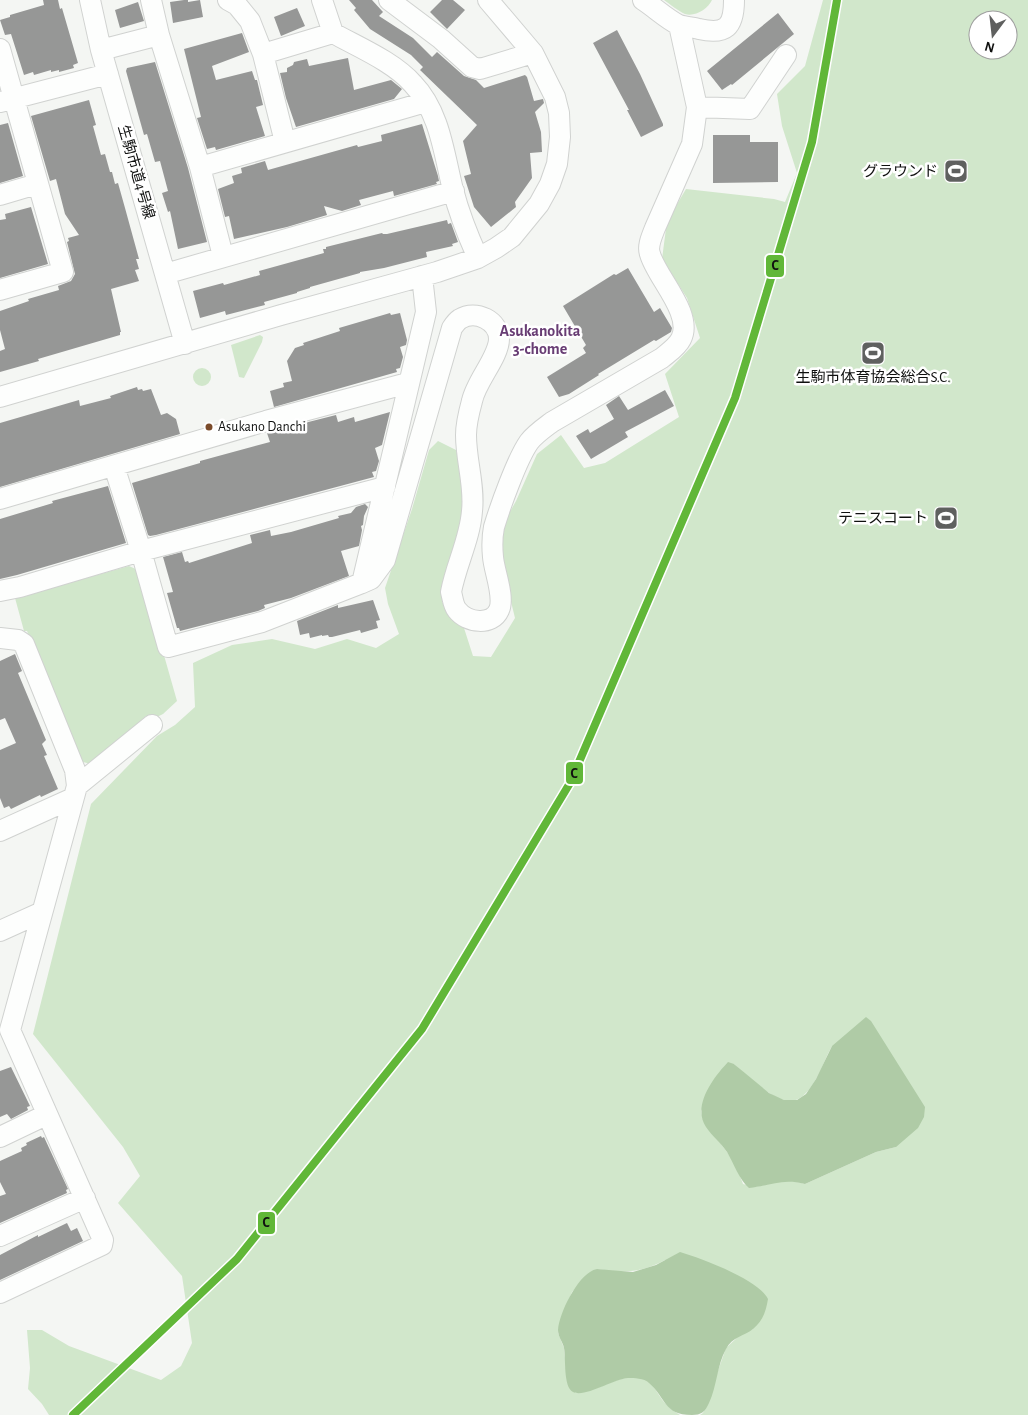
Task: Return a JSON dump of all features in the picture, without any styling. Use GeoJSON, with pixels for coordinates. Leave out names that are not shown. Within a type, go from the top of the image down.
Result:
{"type":"FeatureCollection","features":[{"type":"Feature","properties":{"kind":"street","name":"生駒市道4号線"},"geometry":{"type":"LineString","coordinates":[[90,0],[101,50],[185,344]]}},
{"type":"Feature","properties":{"kind":"street"},"geometry":{"type":"LineString","coordinates":[[151,0],[159,34],[200,168],[224,256]]}},
{"type":"Feature","properties":{"kind":"street"},"geometry":{"type":"LineString","coordinates":[[228,0],[237,6],[250,21],[263,54],[285,142]]}},
{"type":"Feature","properties":{"kind":"street"},"geometry":{"type":"LineString","coordinates":[[322,0],[332,34]]}},
{"type":"Feature","properties":{"kind":"street"},"geometry":{"type":"LineString","coordinates":[[389,0],[441,39],[472,67],[480,69],[532,53]]}},
{"type":"Feature","properties":{"kind":"street"},"geometry":{"type":"LineString","coordinates":[[0,397],[422,276],[478,258],[512,237],[539,204],[550,184],[557,164],[560,113],[555,97],[532,53],[488,0]]}},
{"type":"Feature","properties":{"kind":"street"},"geometry":{"type":"LineString","coordinates":[[644,0],[679,24],[708,31],[724,30],[734,18],[734,0]]}},
{"type":"Feature","properties":{"kind":"street"},"geometry":{"type":"LineString","coordinates":[[114,466],[141,551],[168,647],[262,622],[362,583],[371,579],[385,560],[452,328],[460,319],[469,316],[481,316],[491,321],[498,330],[499,341],[472,398],[466,437],[473,496],[472,513],[452,592],[454,604],[465,617],[475,621],[484,621],[493,617],[499,611],[501,602],[493,559],[494,526],[528,443],[536,434],[552,422],[662,358],[676,346],[682,337],[683,324],[681,312],[649,253],[650,241],[655,228],[692,144],[696,107],[679,24]]}},
{"type":"Feature","properties":{"kind":"street"},"geometry":{"type":"LineString","coordinates":[[101,50],[159,34]]}},
{"type":"Feature","properties":{"kind":"street"},"geometry":{"type":"LineString","coordinates":[[263,54],[332,34],[393,67],[413,84],[426,102],[440,132],[454,191],[469,240],[478,258]]}},
{"type":"Feature","properties":{"kind":"street"},"geometry":{"type":"LineString","coordinates":[[0,49],[7,100],[37,184],[63,272],[0,290]]}},
{"type":"Feature","properties":{"kind":"street"},"geometry":{"type":"LineString","coordinates":[[696,107],[750,109],[786,54]]}},
{"type":"Feature","properties":{"kind":"street"},"geometry":{"type":"LineString","coordinates":[[7,100],[108,74]]}},
{"type":"Feature","properties":{"kind":"street"},"geometry":{"type":"LineString","coordinates":[[200,168],[426,102]]}},
{"type":"Feature","properties":{"kind":"street"},"geometry":{"type":"LineString","coordinates":[[0,195],[37,184]]}},
{"type":"Feature","properties":{"kind":"street"},"geometry":{"type":"LineString","coordinates":[[165,274],[454,191]]}},
{"type":"Feature","properties":{"kind":"street"},"geometry":{"type":"LineString","coordinates":[[362,583],[426,312],[422,276]]}},
{"type":"Feature","properties":{"kind":"street"},"geometry":{"type":"LineString","coordinates":[[0,499],[266,421],[408,383]]}},
{"type":"Feature","properties":{"kind":"street"},"geometry":{"type":"LineString","coordinates":[[0,592],[141,551],[385,487]]}},
{"type":"Feature","properties":{"kind":"street"},"geometry":{"type":"LineString","coordinates":[[0,638],[18,640],[24,644],[75,770],[75,792],[42,912],[5,1032],[46,1115],[103,1240],[102,1245],[0,1293]]}},
{"type":"Feature","properties":{"kind":"street"},"geometry":{"type":"LineString","coordinates":[[0,829],[75,792],[152,725]]}},
{"type":"Feature","properties":{"kind":"street"},"geometry":{"type":"LineString","coordinates":[[0,931],[42,912]]}},
{"type":"Feature","properties":{"kind":"street"},"geometry":{"type":"LineString","coordinates":[[0,1137],[46,1115]]}},
{"type":"Feature","properties":{"kind":"street"},"geometry":{"type":"LineString","coordinates":[[0,1236],[85,1198]]}},
{"type":"Feature","properties":{"kind":"shaded area"},"geometry":{"type":"Polygon","coordinates":[[[664,0],[712,0],[701,12],[689,15],[664,0]]]}},
{"type":"Feature","properties":{"kind":"shaded area"},"geometry":{"type":"Polygon","coordinates":[[[823,0],[1028,0],[1028,1415],[700,1415],[703,1413],[726,1348],[741,1334],[753,1329],[665,1260],[640,1270],[616,1271],[597,1269],[572,1292],[558,1333],[564,1348],[567,1380],[597,1388],[624,1378],[638,1377],[650,1383],[666,1404],[680,1415],[49,1415],[28,1389],[30,1368],[27,1330],[42,1330],[69,1346],[161,1380],[181,1366],[192,1343],[182,1276],[118,1203],[140,1176],[123,1147],[33,1034],[91,804],[157,736],[175,725],[195,707],[193,663],[232,645],[272,639],[315,649],[347,639],[376,648],[399,634],[388,604],[385,588],[412,509],[429,450],[438,441],[456,450],[462,472],[463,514],[445,579],[442,602],[464,628],[473,656],[491,657],[515,618],[502,565],[503,524],[516,501],[537,454],[561,435],[584,468],[605,463],[679,417],[665,374],[700,338],[687,298],[662,259],[667,221],[686,189],[774,199],[785,202],[797,173],[782,126],[777,94],[805,66],[823,0]],[[832,1046],[813,1084],[806,1093],[796,1100],[789,1101],[772,1095],[734,1064],[701,1111],[704,1122],[730,1156],[743,1184],[749,1186],[785,1181],[805,1184],[876,1152],[896,1147],[832,1046]]]}},
{"type":"Feature","properties":{"kind":"shaded area"},"geometry":{"type":"Polygon","coordinates":[[[260,335],[263,337],[262,342],[244,378],[239,377],[231,345],[260,335]]]}},
{"type":"Feature","properties":{"kind":"shaded area"},"geometry":{"type":"Polygon","coordinates":[[[198,368],[206,368],[211,373],[209,384],[198,386],[193,381],[193,373],[198,368]]]}},
{"type":"Feature","properties":{"kind":"shaded area"},"geometry":{"type":"Polygon","coordinates":[[[129,566],[140,571],[177,701],[163,714],[151,720],[146,716],[91,764],[79,761],[70,732],[27,631],[24,631],[15,598],[129,566]]]}},
{"type":"Feature","properties":{"kind":"shaded area"},"geometry":{"type":"Polygon","coordinates":[[[866,1017],[871,1021],[925,1107],[924,1117],[918,1128],[896,1147],[876,1152],[805,1184],[783,1182],[749,1188],[727,1152],[708,1130],[702,1119],[703,1101],[716,1076],[728,1062],[734,1064],[769,1093],[784,1100],[797,1100],[806,1094],[816,1079],[832,1046],[866,1017]]]}},
{"type":"Feature","properties":{"kind":"shaded area"},"geometry":{"type":"Polygon","coordinates":[[[680,1252],[715,1264],[742,1277],[753,1284],[768,1299],[765,1312],[759,1323],[753,1329],[731,1342],[726,1349],[712,1396],[706,1409],[700,1414],[695,1415],[675,1412],[670,1409],[655,1388],[644,1380],[639,1379],[622,1379],[585,1392],[573,1392],[568,1384],[564,1348],[558,1330],[566,1304],[583,1277],[597,1269],[633,1272],[656,1265],[680,1252]]]}},
{"type":"Feature","properties":{"kind":"building"},"geometry":{"type":"Polygon","coordinates":[[[43,0],[58,0],[78,63],[73,65],[74,68],[59,72],[59,70],[51,72],[51,70],[34,75],[33,72],[24,75],[11,34],[5,35],[0,20],[10,17],[10,15],[44,5],[43,0]]]}},
{"type":"Feature","properties":{"kind":"building"},"geometry":{"type":"Polygon","coordinates":[[[188,0],[188,2],[200,0],[203,17],[173,23],[170,2],[188,0]]]}},
{"type":"Feature","properties":{"kind":"building"},"geometry":{"type":"Polygon","coordinates":[[[349,0],[372,0],[383,12],[379,16],[413,38],[432,57],[437,52],[464,76],[476,80],[484,88],[525,75],[534,101],[543,99],[544,103],[535,112],[541,132],[542,152],[530,153],[532,178],[515,202],[516,207],[491,227],[474,207],[464,176],[471,174],[463,141],[477,125],[420,70],[423,67],[411,55],[370,29],[354,10],[356,8],[349,0]]]}},
{"type":"Feature","properties":{"kind":"building"},"geometry":{"type":"Polygon","coordinates":[[[442,0],[453,0],[465,10],[447,29],[430,12],[442,0]]]}},
{"type":"Feature","properties":{"kind":"building"},"geometry":{"type":"Polygon","coordinates":[[[138,2],[144,21],[120,28],[115,10],[138,2]]]}},
{"type":"Feature","properties":{"kind":"building"},"geometry":{"type":"Polygon","coordinates":[[[297,8],[305,26],[281,36],[274,17],[297,8]]]}},
{"type":"Feature","properties":{"kind":"building"},"geometry":{"type":"Polygon","coordinates":[[[778,13],[794,34],[732,85],[722,90],[707,71],[778,13]]]}},
{"type":"Feature","properties":{"kind":"building"},"geometry":{"type":"Polygon","coordinates":[[[617,30],[663,124],[663,126],[641,137],[627,110],[629,110],[593,43],[617,30]]]}},
{"type":"Feature","properties":{"kind":"building"},"geometry":{"type":"Polygon","coordinates":[[[242,33],[249,52],[212,66],[216,80],[252,71],[255,80],[257,80],[263,105],[256,107],[265,136],[216,150],[215,147],[207,149],[197,118],[201,117],[184,49],[242,33]]]}},
{"type":"Feature","properties":{"kind":"building"},"geometry":{"type":"Polygon","coordinates":[[[348,58],[354,90],[391,80],[402,89],[394,99],[296,127],[280,73],[287,72],[287,68],[293,65],[294,62],[307,59],[309,66],[348,58]]]}},
{"type":"Feature","properties":{"kind":"building"},"geometry":{"type":"Polygon","coordinates":[[[155,62],[188,168],[207,242],[178,249],[170,211],[168,212],[162,193],[168,191],[160,161],[155,162],[147,134],[144,135],[126,71],[127,68],[155,62]]]}},
{"type":"Feature","properties":{"kind":"building"},"geometry":{"type":"Polygon","coordinates":[[[89,100],[96,125],[93,126],[101,155],[105,154],[115,184],[118,183],[125,208],[139,259],[136,259],[139,269],[135,270],[139,281],[111,289],[121,332],[120,335],[0,372],[0,351],[5,349],[0,330],[0,311],[29,301],[28,299],[59,290],[58,286],[71,281],[75,274],[67,242],[69,241],[68,238],[79,235],[65,214],[56,179],[50,181],[31,116],[89,100]]]}},
{"type":"Feature","properties":{"kind":"building"},"geometry":{"type":"Polygon","coordinates":[[[8,123],[23,176],[0,183],[0,125],[8,123]]]}},
{"type":"Feature","properties":{"kind":"building"},"geometry":{"type":"Polygon","coordinates":[[[422,124],[438,176],[439,181],[436,182],[437,184],[394,196],[393,191],[359,200],[361,205],[342,211],[324,206],[327,215],[287,227],[234,239],[229,216],[225,217],[218,189],[234,183],[232,176],[242,173],[241,168],[265,161],[268,170],[357,145],[358,147],[382,141],[381,135],[422,124]]]}},
{"type":"Feature","properties":{"kind":"building"},"geometry":{"type":"Polygon","coordinates":[[[713,135],[750,135],[750,142],[778,142],[778,182],[713,183],[713,135]]]}},
{"type":"Feature","properties":{"kind":"building"},"geometry":{"type":"Polygon","coordinates":[[[31,207],[48,264],[0,278],[0,220],[6,219],[5,214],[31,207]]]}},
{"type":"Feature","properties":{"kind":"building"},"geometry":{"type":"Polygon","coordinates":[[[447,220],[448,224],[451,223],[458,242],[452,244],[453,246],[426,252],[427,257],[360,272],[264,302],[265,305],[226,315],[225,311],[200,318],[193,291],[260,275],[259,271],[324,253],[323,249],[326,249],[326,247],[447,220]]]}},
{"type":"Feature","properties":{"kind":"building"},"geometry":{"type":"Polygon","coordinates":[[[628,268],[654,312],[660,308],[672,328],[671,332],[656,341],[654,340],[598,374],[569,394],[559,397],[547,377],[586,353],[583,348],[586,345],[563,306],[614,274],[616,275],[628,268]]]}},
{"type":"Feature","properties":{"kind":"building"},"geometry":{"type":"Polygon","coordinates":[[[390,313],[391,315],[400,313],[407,340],[406,345],[400,347],[403,357],[400,368],[396,369],[397,372],[274,407],[270,391],[284,387],[283,383],[292,381],[287,361],[295,348],[304,345],[303,343],[340,331],[339,328],[390,313]]]}},
{"type":"Feature","properties":{"kind":"building"},"geometry":{"type":"Polygon","coordinates":[[[137,387],[138,390],[142,389],[143,391],[151,389],[161,415],[167,413],[176,419],[180,434],[0,487],[0,423],[79,400],[80,406],[111,398],[110,396],[137,387]]]}},
{"type":"Feature","properties":{"kind":"building"},"geometry":{"type":"Polygon","coordinates":[[[665,390],[674,406],[625,432],[628,437],[591,459],[576,436],[588,429],[590,433],[614,419],[606,405],[619,396],[628,410],[665,390]]]}},
{"type":"Feature","properties":{"kind":"building"},"geometry":{"type":"Polygon","coordinates":[[[390,412],[382,445],[375,448],[379,461],[376,471],[372,472],[374,477],[156,535],[148,535],[132,483],[200,463],[200,461],[270,442],[267,433],[269,432],[336,415],[338,422],[354,417],[355,422],[390,412]]]}},
{"type":"Feature","properties":{"kind":"building"},"geometry":{"type":"Polygon","coordinates":[[[108,486],[126,543],[0,579],[0,519],[53,503],[52,501],[108,486]]]}},
{"type":"Feature","properties":{"kind":"building"},"geometry":{"type":"Polygon","coordinates":[[[365,504],[368,507],[363,525],[361,526],[359,546],[341,551],[349,576],[291,598],[264,605],[265,608],[258,611],[180,631],[177,628],[167,593],[173,592],[163,557],[182,552],[185,562],[188,561],[189,563],[252,543],[250,535],[270,530],[271,536],[291,532],[339,518],[338,516],[351,513],[356,507],[365,504]]]}},
{"type":"Feature","properties":{"kind":"building"},"geometry":{"type":"Polygon","coordinates":[[[373,600],[380,620],[376,621],[378,628],[361,633],[360,630],[332,637],[322,635],[310,638],[309,633],[300,635],[297,621],[338,605],[338,608],[373,600]]]}},
{"type":"Feature","properties":{"kind":"building"},"geometry":{"type":"Polygon","coordinates":[[[15,654],[22,671],[18,673],[46,740],[42,744],[47,755],[44,756],[58,789],[41,797],[40,795],[11,809],[9,806],[4,808],[0,798],[0,750],[16,743],[5,718],[0,720],[0,661],[15,654]]]}},
{"type":"Feature","properties":{"kind":"building"},"geometry":{"type":"Polygon","coordinates":[[[11,1067],[30,1106],[27,1107],[28,1110],[11,1119],[7,1114],[0,1117],[0,1071],[11,1067]]]}},
{"type":"Feature","properties":{"kind":"building"},"geometry":{"type":"Polygon","coordinates":[[[41,1136],[42,1138],[44,1137],[68,1189],[66,1190],[67,1193],[0,1223],[0,1196],[6,1194],[0,1182],[0,1161],[22,1151],[21,1148],[27,1145],[26,1143],[41,1136]]]}},
{"type":"Feature","properties":{"kind":"building"},"geometry":{"type":"Polygon","coordinates":[[[67,1223],[71,1231],[77,1228],[83,1241],[0,1280],[0,1255],[38,1235],[38,1237],[67,1223]]]}},
{"type":"Feature","properties":{"kind":"transit line","name":"C"},"geometry":{"type":"LineString","coordinates":[[73,1415],[237,1259],[422,1029],[570,783],[735,398],[812,142],[837,0]]}},
{"type":"Feature","properties":{"kind":"place","name":"グラウンド"},"geometry":{"type":"Point","coordinates":[956,171]}},
{"type":"Feature","properties":{"kind":"place","name":"生駒市体育協会総合S.C."},"geometry":{"type":"Point","coordinates":[873,353]}},
{"type":"Feature","properties":{"kind":"place","name":"Asukano Danchi"},"geometry":{"type":"Point","coordinates":[209,427]}},
{"type":"Feature","properties":{"kind":"place","name":"テニスコート"},"geometry":{"type":"Point","coordinates":[946,518]}},
{"type":"Feature","properties":{"kind":"district","name":"Asukanokita 3-chome"},"geometry":{"type":"Point","coordinates":[540,340]}}]}
